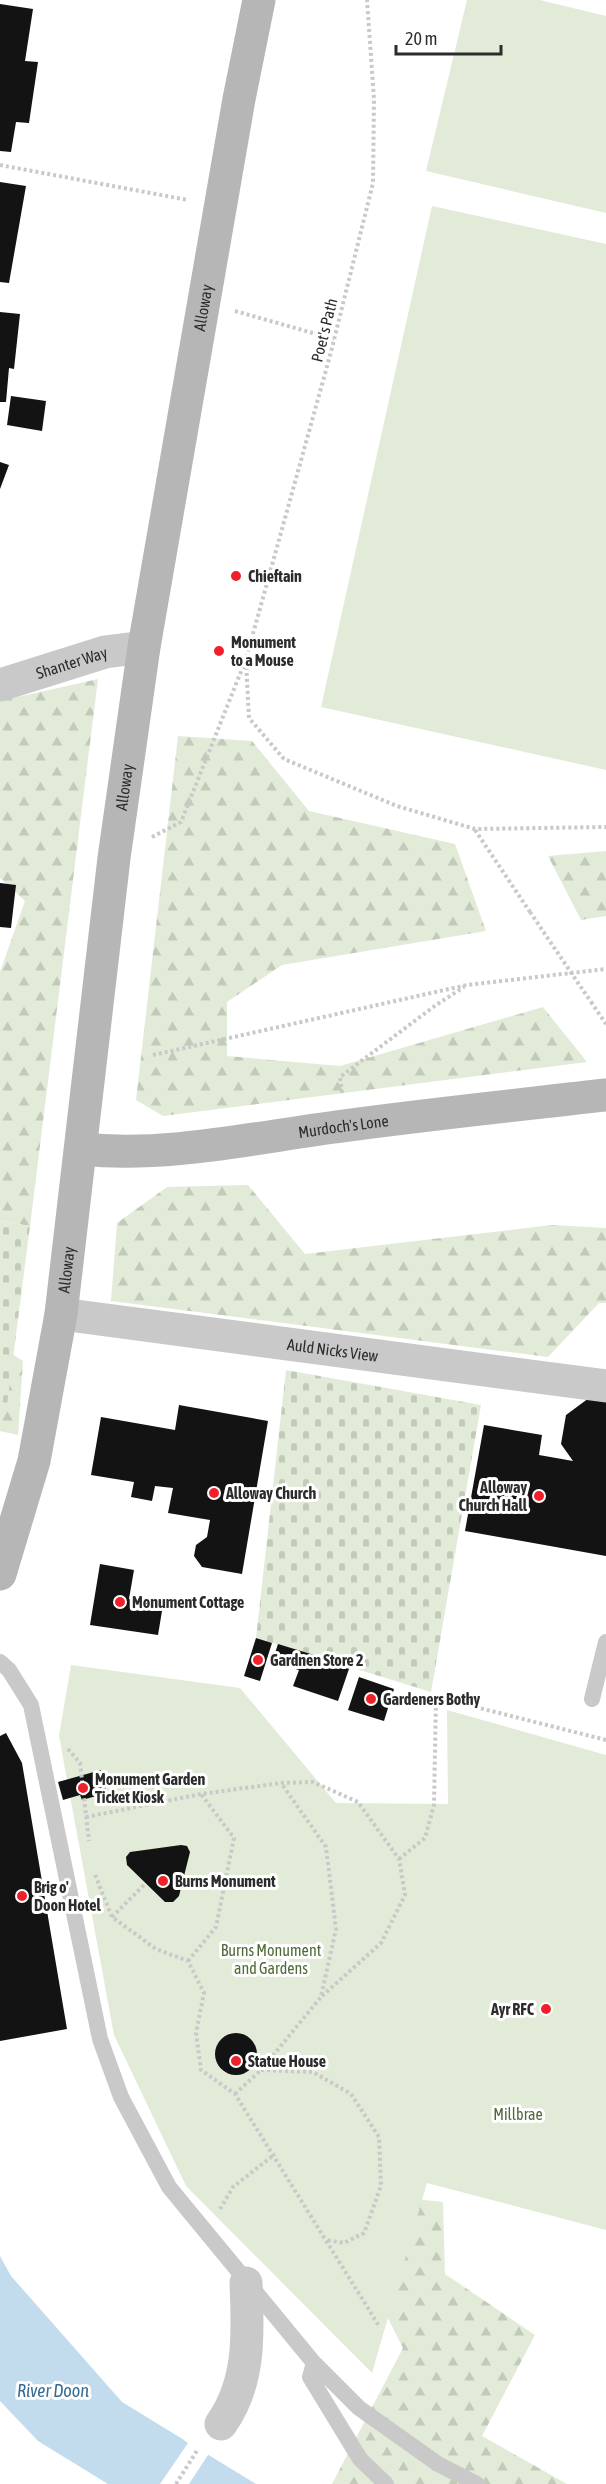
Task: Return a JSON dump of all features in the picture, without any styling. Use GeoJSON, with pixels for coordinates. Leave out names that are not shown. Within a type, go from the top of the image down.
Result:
{"type":"FeatureCollection","features":[{"type":"Feature","properties":{"kind":"main road","name":"Alloway"},"geometry":{"type":"LineString","coordinates":[[0,1574],[34,1461],[61,1314],[114,858],[144,647],[206,303],[220,205],[259,0]]}},
{"type":"Feature","properties":{"kind":"main road","name":"Murdoch's Lone"},"geometry":{"type":"LineString","coordinates":[[81,1149],[123,1153],[156,1152],[344,1125],[606,1095]]}},
{"type":"Feature","properties":{"kind":"street","name":"Shanter Way"},"geometry":{"type":"LineString","coordinates":[[0,685],[105,652],[144,647]]}},
{"type":"Feature","properties":{"kind":"street","name":"Auld Nicks View"},"geometry":{"type":"LineString","coordinates":[[61,1314],[606,1386]]}},
{"type":"Feature","properties":{"kind":"street"},"geometry":{"type":"LineString","coordinates":[[221,2424],[234,2406],[243,2377],[248,2330],[246,2283]]}},
{"type":"Feature","properties":{"kind":"lane"},"geometry":{"type":"LineString","coordinates":[[592,1699],[606,1642]]}},
{"type":"Feature","properties":{"kind":"lane"},"geometry":{"type":"LineString","coordinates":[[0,1662],[9,1670],[30,1705],[100,2039],[121,2097],[169,2187],[314,2363],[359,2408],[438,2464],[477,2484]]}},
{"type":"Feature","properties":{"kind":"lane"},"geometry":{"type":"LineString","coordinates":[[314,2363],[310,2377],[360,2459],[386,2484]]}},
{"type":"Feature","properties":{"kind":"path","name":"Poet's Path"},"geometry":{"type":"LineString","coordinates":[[246,660],[334,339],[373,183],[374,99],[367,0]]}},
{"type":"Feature","properties":{"kind":"path"},"geometry":{"type":"LineString","coordinates":[[0,165],[220,205]]}},
{"type":"Feature","properties":{"kind":"path"},"geometry":{"type":"LineString","coordinates":[[206,303],[334,339]]}},
{"type":"Feature","properties":{"kind":"path"},"geometry":{"type":"LineString","coordinates":[[246,660],[249,718],[284,759],[397,806],[475,829],[606,827]]}},
{"type":"Feature","properties":{"kind":"path"},"geometry":{"type":"LineString","coordinates":[[114,858],[181,822],[246,660]]}},
{"type":"Feature","properties":{"kind":"path"},"geometry":{"type":"LineString","coordinates":[[475,829],[606,1024]]}},
{"type":"Feature","properties":{"kind":"path"},"geometry":{"type":"LineString","coordinates":[[153,1055],[467,985],[606,969]]}},
{"type":"Feature","properties":{"kind":"path"},"geometry":{"type":"LineString","coordinates":[[344,1125],[340,1077],[436,1005],[467,985]]}},
{"type":"Feature","properties":{"kind":"path"},"geometry":{"type":"LineString","coordinates":[[399,1859],[425,1838],[434,1804],[436,1697],[606,1740]]}},
{"type":"Feature","properties":{"kind":"path"},"geometry":{"type":"LineString","coordinates":[[66,1746],[80,1763],[89,1846]]}},
{"type":"Feature","properties":{"kind":"path"},"geometry":{"type":"LineString","coordinates":[[86,1817],[201,1794],[281,1783],[313,1782],[358,1802],[399,1859],[405,1895],[381,1943],[321,1997],[261,2070],[235,2094]]}},
{"type":"Feature","properties":{"kind":"path"},"geometry":{"type":"LineString","coordinates":[[281,1783],[326,1847],[336,1929],[321,1997]]}},
{"type":"Feature","properties":{"kind":"path"},"geometry":{"type":"LineString","coordinates":[[188,1961],[216,1926],[234,1838],[201,1794]]}},
{"type":"Feature","properties":{"kind":"path"},"geometry":{"type":"LineString","coordinates":[[91,1865],[112,1917],[156,1949],[188,1961],[204,1993],[196,2033],[201,2070],[235,2094],[275,2154],[379,2326]]}},
{"type":"Feature","properties":{"kind":"path"},"geometry":{"type":"LineString","coordinates":[[112,1917],[145,1884]]}},
{"type":"Feature","properties":{"kind":"path"},"geometry":{"type":"LineString","coordinates":[[261,2070],[313,2072],[322,2077],[351,2094],[379,2137],[381,2186],[363,2233],[344,2243],[325,2240]]}},
{"type":"Feature","properties":{"kind":"path"},"geometry":{"type":"LineString","coordinates":[[216,2216],[233,2187],[275,2154]]}},
{"type":"Feature","properties":{"kind":"path"},"geometry":{"type":"LineString","coordinates":[[176,2484],[201,2444],[221,2424]]}},
{"type":"Feature","properties":{"kind":"green space"},"geometry":{"type":"Polygon","coordinates":[[[467,0],[540,0],[606,16],[606,213],[426,171],[467,0]]]}},
{"type":"Feature","properties":{"kind":"green space"},"geometry":{"type":"Polygon","coordinates":[[[432,206],[606,244],[606,770],[321,707],[432,206]]]}},
{"type":"Feature","properties":{"kind":"green space"},"geometry":{"type":"Polygon","coordinates":[[[98,679],[30,1226],[0,1221],[0,972],[25,901],[0,878],[0,701],[98,679]]]}},
{"type":"Feature","properties":{"kind":"green space"},"geometry":{"type":"Polygon","coordinates":[[[178,736],[252,741],[309,811],[455,844],[486,931],[282,965],[227,1002],[227,1056],[340,1066],[543,1007],[587,1062],[163,1116],[136,1100],[178,736]]]}},
{"type":"Feature","properties":{"kind":"green space"},"geometry":{"type":"Polygon","coordinates":[[[606,851],[606,916],[581,920],[548,856],[606,851]]]}},
{"type":"Feature","properties":{"kind":"green space"},"geometry":{"type":"Polygon","coordinates":[[[248,1185],[305,1254],[552,1225],[606,1228],[606,1303],[599,1303],[548,1357],[111,1301],[117,1223],[167,1187],[248,1185]]]}},
{"type":"Feature","properties":{"kind":"green space"},"geometry":{"type":"Polygon","coordinates":[[[0,1221],[30,1226],[7,1405],[0,1404],[0,1221]]]}},
{"type":"Feature","properties":{"kind":"green space"},"geometry":{"type":"Polygon","coordinates":[[[0,1346],[23,1361],[18,1435],[0,1431],[0,1346]]]}},
{"type":"Feature","properties":{"kind":"green space"},"geometry":{"type":"Polygon","coordinates":[[[286,1370],[481,1405],[431,1692],[256,1638],[286,1370]]]}},
{"type":"Feature","properties":{"kind":"green space","name":"Burns Monument and Gardens"},"geometry":{"type":"Polygon","coordinates":[[[71,1665],[240,1688],[336,1803],[448,1804],[447,1710],[606,1755],[606,2230],[427,2183],[372,2373],[186,2186],[114,2035],[59,1736],[71,1665]]]}},
{"type":"Feature","properties":{"kind":"green space"},"geometry":{"type":"Polygon","coordinates":[[[377,2195],[443,2202],[445,2274],[535,2335],[482,2436],[567,2484],[332,2484],[403,2348],[349,2241],[377,2195]]]}},
{"type":"Feature","properties":{"kind":"water","name":"River Doon"},"geometry":{"type":"Polygon","coordinates":[[[0,2256],[11,2276],[122,2402],[256,2484],[108,2484],[38,2441],[0,2401],[0,2256]]]}},
{"type":"Feature","properties":{"kind":"pier"},"geometry":{"type":"Polygon","coordinates":[[[186,2438],[210,2452],[189,2484],[160,2484],[188,2443],[184,2440],[186,2438]]]}},
{"type":"Feature","properties":{"kind":"building"},"geometry":{"type":"Polygon","coordinates":[[[0,4],[33,9],[25,61],[38,62],[29,123],[16,122],[11,152],[0,151],[0,4]]]}},
{"type":"Feature","properties":{"kind":"building"},"geometry":{"type":"Polygon","coordinates":[[[0,182],[26,186],[9,283],[0,282],[0,182]]]}},
{"type":"Feature","properties":{"kind":"building"},"geometry":{"type":"Polygon","coordinates":[[[0,312],[20,314],[14,369],[9,368],[6,402],[0,402],[0,312]]]}},
{"type":"Feature","properties":{"kind":"building"},"geometry":{"type":"Polygon","coordinates":[[[11,396],[46,401],[42,431],[7,425],[11,396]]]}},
{"type":"Feature","properties":{"kind":"building"},"geometry":{"type":"Polygon","coordinates":[[[0,462],[9,465],[0,489],[0,462]]]}},
{"type":"Feature","properties":{"kind":"building"},"geometry":{"type":"Polygon","coordinates":[[[0,883],[16,885],[11,928],[0,927],[0,883]]]}},
{"type":"Feature","properties":{"kind":"building","name":"Alloway Church Hall"},"geometry":{"type":"Polygon","coordinates":[[[589,1398],[606,1401],[606,1556],[465,1531],[484,1425],[542,1435],[539,1455],[573,1461],[561,1444],[566,1415],[589,1398]]]}},
{"type":"Feature","properties":{"kind":"building","name":"Alloway Church"},"geometry":{"type":"Polygon","coordinates":[[[179,1405],[268,1421],[242,1574],[202,1567],[194,1556],[196,1545],[207,1537],[210,1520],[168,1513],[173,1488],[155,1486],[152,1501],[131,1497],[134,1482],[91,1475],[101,1417],[175,1430],[179,1405]]]}},
{"type":"Feature","properties":{"kind":"building","name":"Monument Cottage"},"geometry":{"type":"Polygon","coordinates":[[[100,1564],[134,1570],[129,1599],[163,1605],[158,1635],[90,1625],[100,1564]]]}},
{"type":"Feature","properties":{"kind":"building","name":"Gardnen Store 2"},"geometry":{"type":"Polygon","coordinates":[[[256,1638],[272,1643],[260,1681],[244,1676],[256,1638]]]}},
{"type":"Feature","properties":{"kind":"building"},"geometry":{"type":"Polygon","coordinates":[[[278,1644],[350,1666],[338,1701],[293,1686],[299,1670],[272,1662],[278,1644]]]}},
{"type":"Feature","properties":{"kind":"building","name":"Gardeners Bothy"},"geometry":{"type":"Polygon","coordinates":[[[359,1677],[394,1689],[384,1721],[348,1710],[359,1677]]]}},
{"type":"Feature","properties":{"kind":"building","name":"Brig o' Doon Hotel"},"geometry":{"type":"Polygon","coordinates":[[[6,1733],[22,1763],[67,2029],[0,2041],[0,1736],[6,1733]]]}},
{"type":"Feature","properties":{"kind":"building","name":"Monument Garden Ticket Kiosk"},"geometry":{"type":"Polygon","coordinates":[[[101,1770],[107,1793],[82,1800],[80,1795],[63,1800],[58,1782],[101,1770]]]}},
{"type":"Feature","properties":{"kind":"building","name":"Burns Monument"},"geometry":{"type":"Polygon","coordinates":[[[187,1846],[190,1852],[179,1896],[173,1902],[165,1902],[127,1865],[126,1857],[130,1852],[187,1846]]]}},
{"type":"Feature","properties":{"kind":"building","name":"Statue House"},"geometry":{"type":"Polygon","coordinates":[[[236,2033],[251,2039],[257,2054],[251,2069],[236,2075],[221,2069],[215,2054],[221,2039],[236,2033]]]}},
{"type":"Feature","properties":{"kind":"place","name":"Chieftain"},"geometry":{"type":"Point","coordinates":[236,576]}},
{"type":"Feature","properties":{"kind":"place","name":"Monument to a Mouse"},"geometry":{"type":"Point","coordinates":[219,651]}},
{"type":"Feature","properties":{"kind":"place","name":"Alloway Church"},"geometry":{"type":"Point","coordinates":[214,1493]}},
{"type":"Feature","properties":{"kind":"place","name":"Alloway Church Hall"},"geometry":{"type":"Point","coordinates":[539,1496]}},
{"type":"Feature","properties":{"kind":"place","name":"Monument Cottage"},"geometry":{"type":"Point","coordinates":[120,1602]}},
{"type":"Feature","properties":{"kind":"place","name":"Gardnen Store 2"},"geometry":{"type":"Point","coordinates":[258,1660]}},
{"type":"Feature","properties":{"kind":"place","name":"Gardeners Bothy"},"geometry":{"type":"Point","coordinates":[371,1699]}},
{"type":"Feature","properties":{"kind":"place","name":"Monument Garden Ticket Kiosk"},"geometry":{"type":"Point","coordinates":[83,1788]}},
{"type":"Feature","properties":{"kind":"place","name":"Burns Monument"},"geometry":{"type":"Point","coordinates":[163,1881]}},
{"type":"Feature","properties":{"kind":"place","name":"Brig o' Doon Hotel"},"geometry":{"type":"Point","coordinates":[22,1896]}},
{"type":"Feature","properties":{"kind":"place","name":"Ayr RFC"},"geometry":{"type":"Point","coordinates":[546,2009]}},
{"type":"Feature","properties":{"kind":"place","name":"Statue House"},"geometry":{"type":"Point","coordinates":[236,2061]}},
{"type":"Feature","properties":{"kind":"park label","name":"Millbrae"},"geometry":{"type":"Point","coordinates":[518,2114]}}]}
